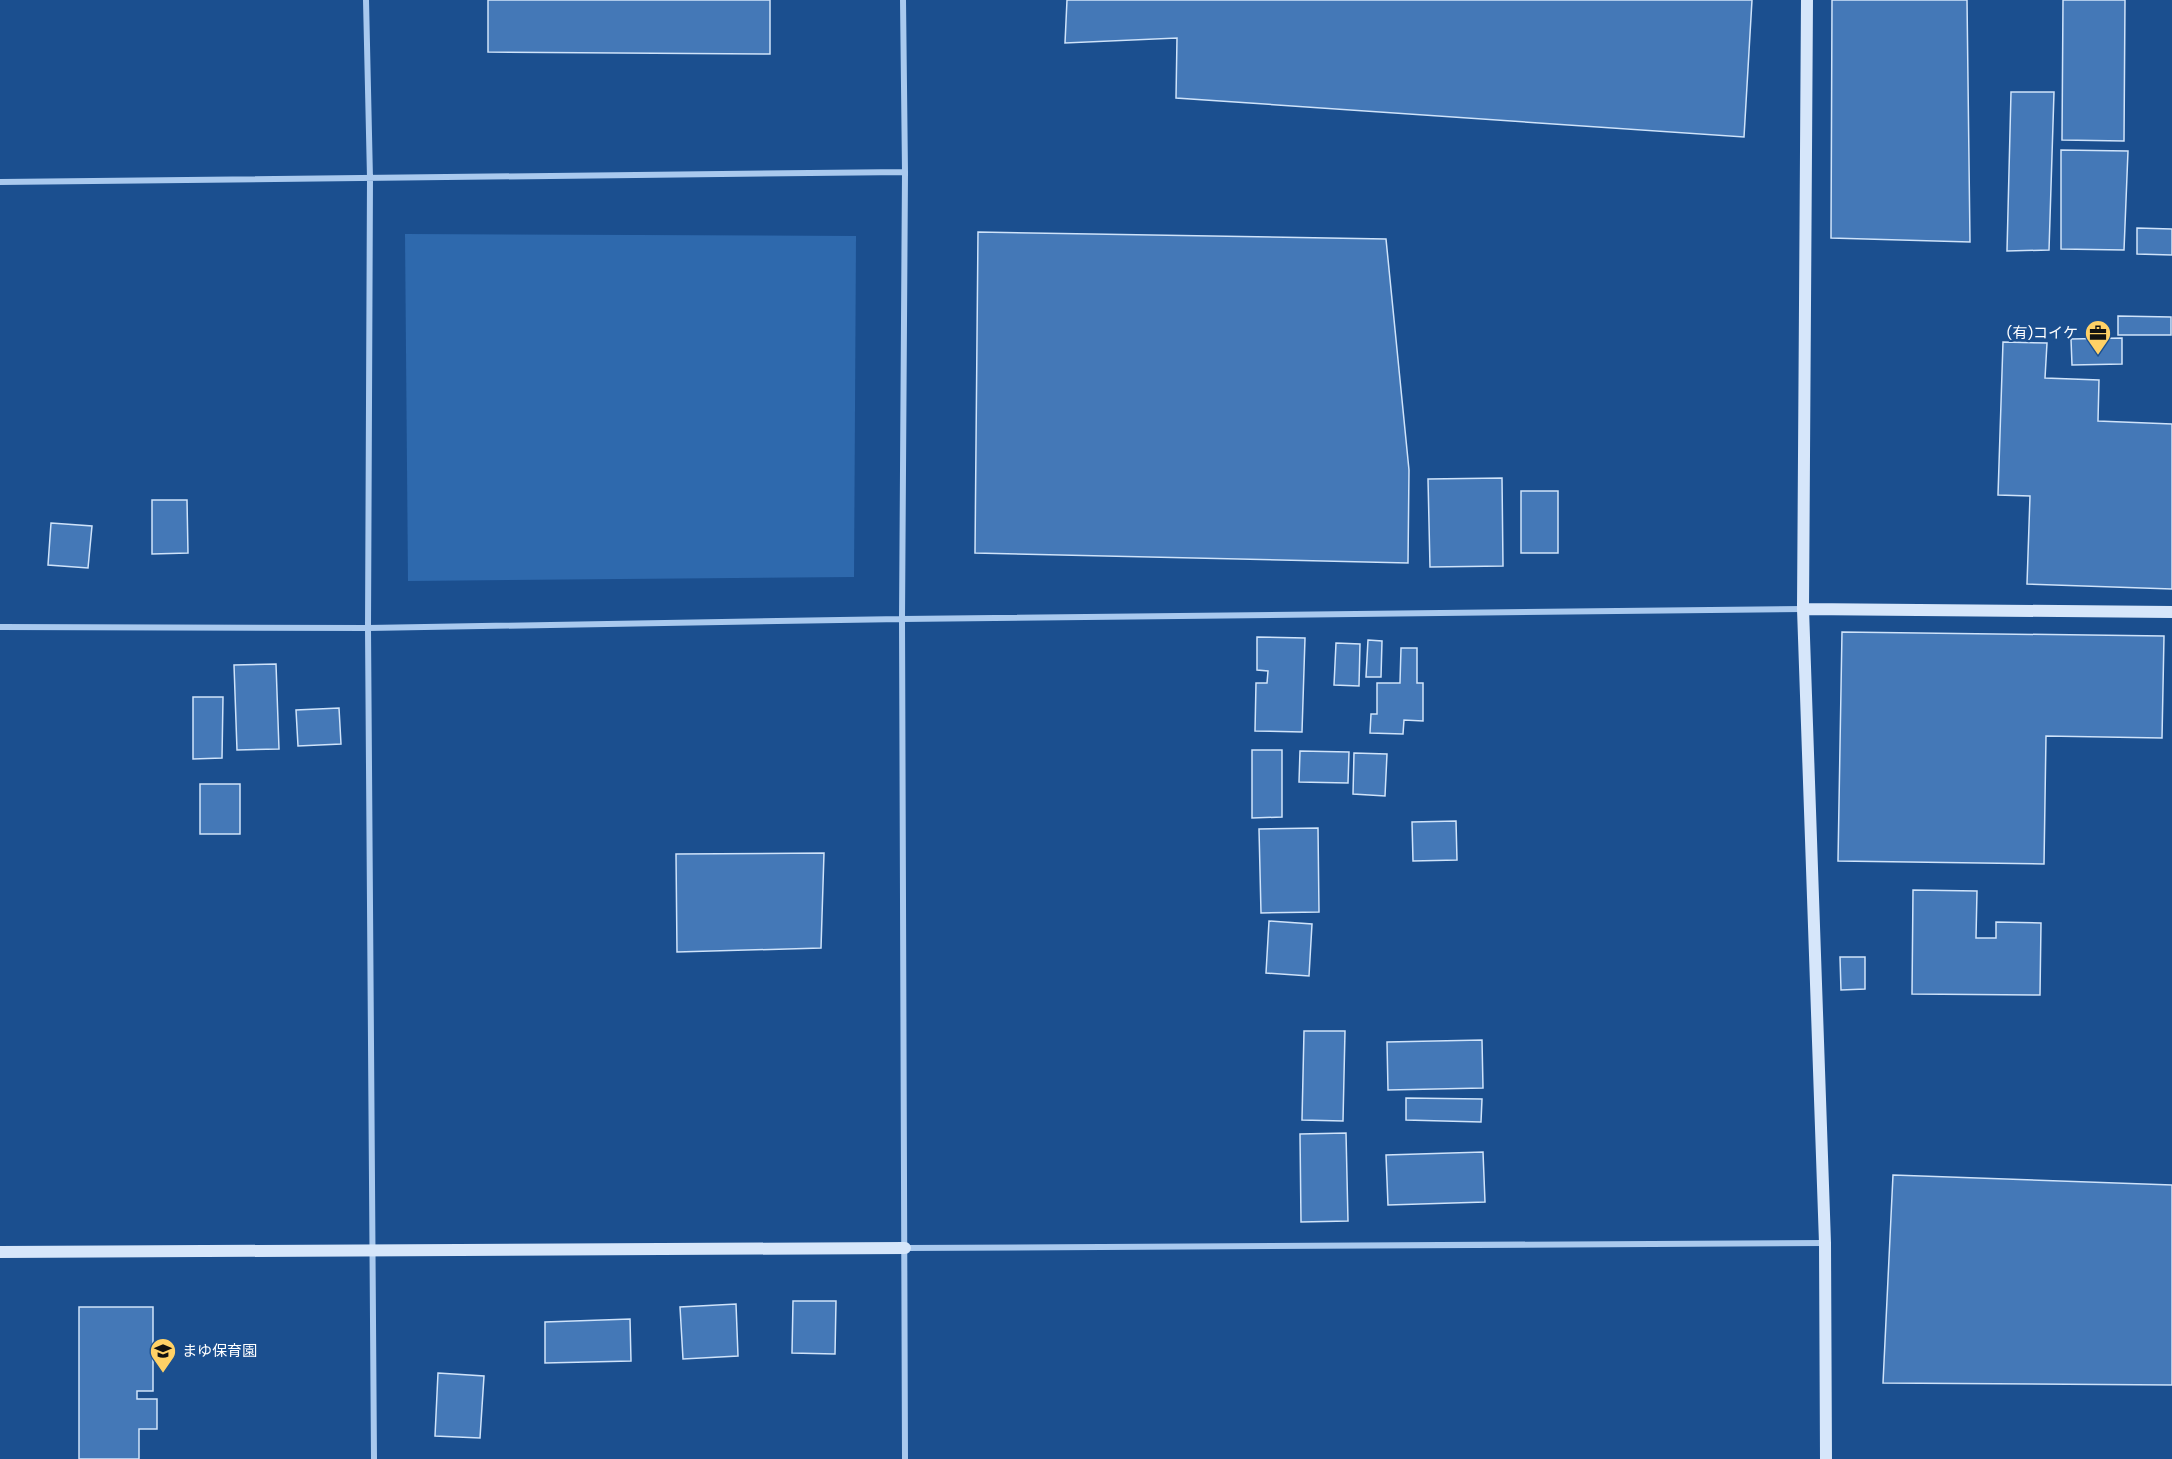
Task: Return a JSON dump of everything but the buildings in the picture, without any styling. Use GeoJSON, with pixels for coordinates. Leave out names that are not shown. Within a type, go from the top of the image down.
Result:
{"type":"FeatureCollection","features":[{"type":"Feature","properties":{"kind":"street"},"geometry":{"type":"LineString","coordinates":[[366,0],[370,177],[368,628],[374,1459]]}},
{"type":"Feature","properties":{"kind":"street"},"geometry":{"type":"LineString","coordinates":[[903,0],[905,172],[902,619],[905,1459]]}},
{"type":"Feature","properties":{"kind":"street"},"geometry":{"type":"LineString","coordinates":[[1807,0],[1803,609],[1825,1243],[1826,1459]]}},
{"type":"Feature","properties":{"kind":"street"},"geometry":{"type":"LineString","coordinates":[[0,182],[905,172]]}},
{"type":"Feature","properties":{"kind":"street"},"geometry":{"type":"LineString","coordinates":[[0,627],[368,628],[902,619],[1803,609],[2172,612]]}},
{"type":"Feature","properties":{"kind":"street"},"geometry":{"type":"LineString","coordinates":[[0,1252],[1825,1243]]}},
{"type":"Feature","properties":{"kind":"shaded area"},"geometry":{"type":"Polygon","coordinates":[[[405,234],[856,236],[854,577],[408,581],[405,234]]]}},
{"type":"Feature","properties":{"kind":"place","name":"(有)コイケ"},"geometry":{"type":"Point","coordinates":[2098,356]}},
{"type":"Feature","properties":{"kind":"place","name":"まゆ保育園"},"geometry":{"type":"Point","coordinates":[163,1374]}}]}
